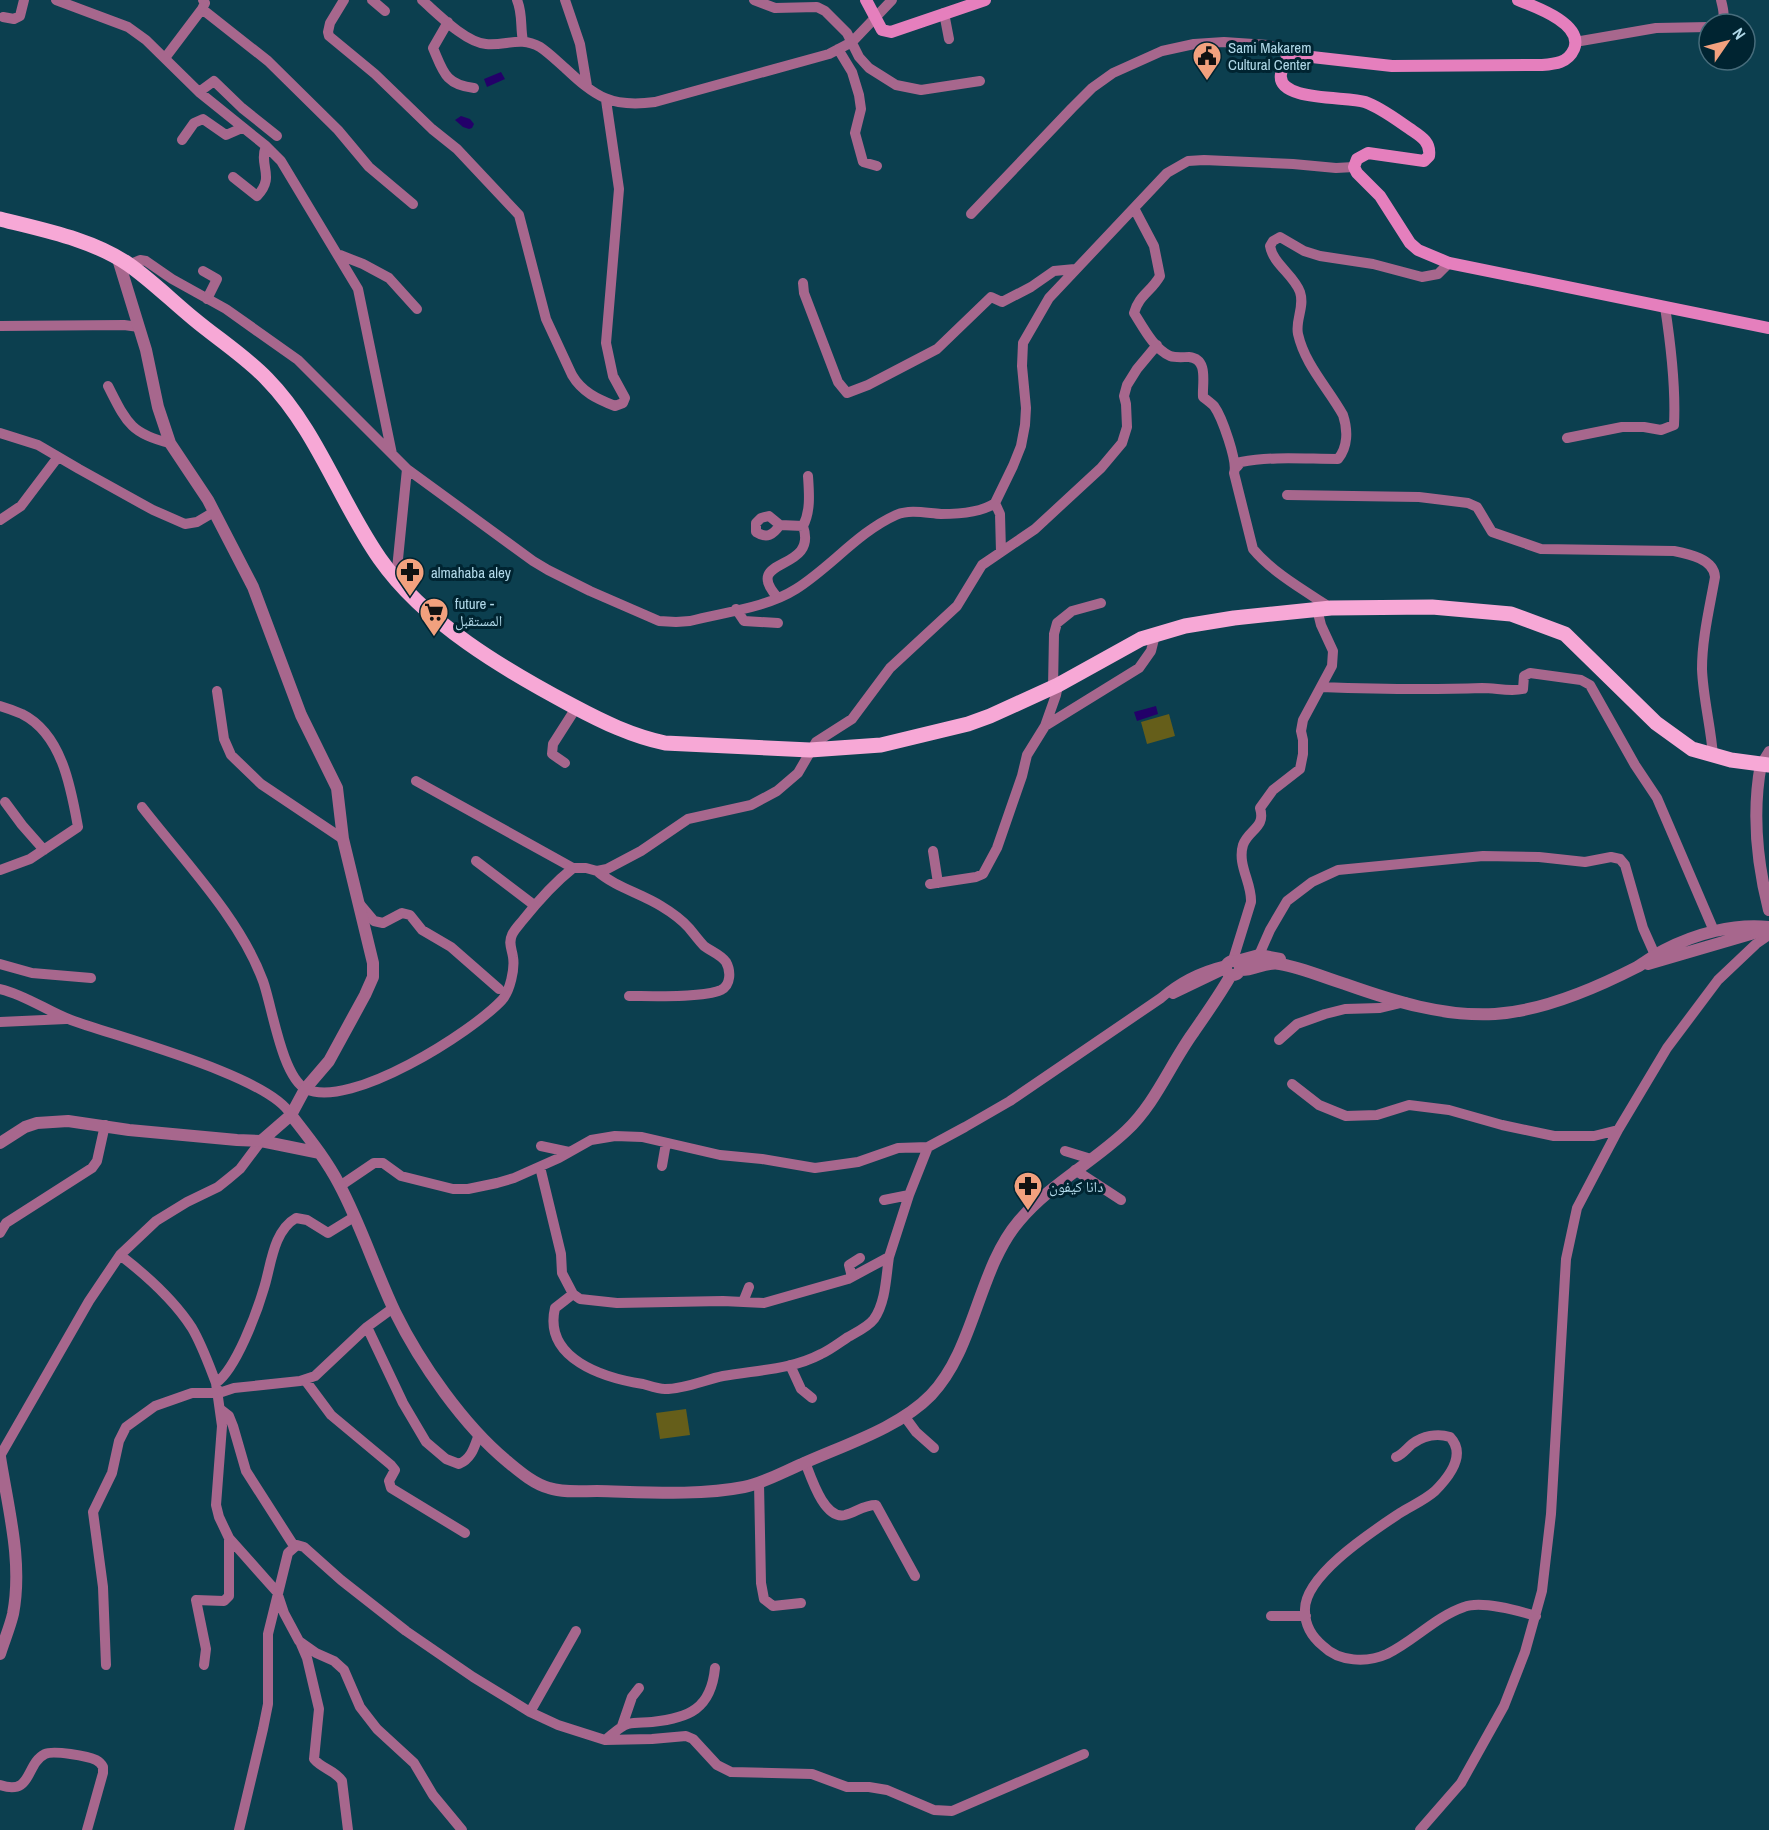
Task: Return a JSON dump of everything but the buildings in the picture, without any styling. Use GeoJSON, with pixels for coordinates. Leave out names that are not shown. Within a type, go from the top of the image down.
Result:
{"type":"FeatureCollection","features":[{"type":"Feature","properties":{"kind":"main road"},"geometry":{"type":"LineString","coordinates":[[866,0],[882,30],[891,32],[985,0]]}},
{"type":"Feature","properties":{"kind":"main road"},"geometry":{"type":"LineString","coordinates":[[1518,0],[1560,21],[1572,32],[1575,42],[1570,56],[1565,60],[1542,66],[1392,66],[1294,55],[1288,57],[1281,74],[1281,81],[1289,89],[1308,96],[1342,98],[1367,103],[1421,137],[1428,144],[1429,156],[1424,160],[1368,153],[1356,159],[1354,167],[1380,196],[1410,243],[1418,250],[1449,264],[1769,328]]}},
{"type":"Feature","properties":{"kind":"main road"},"geometry":{"type":"LineString","coordinates":[[6,224],[60,234],[123,262],[267,379],[294,414],[380,560],[431,614],[502,666],[576,708],[643,739],[665,743],[810,750],[880,745],[968,724],[1055,686],[1125,648],[1155,635],[1185,626],[1234,618],[1324,609],[1432,607],[1488,610],[1511,614],[1553,628],[1565,634],[1656,723],[1692,749],[1713,756],[1766,760]]}},
{"type":"Feature","properties":{"kind":"street"},"geometry":{"type":"LineString","coordinates":[[3,17],[14,19],[20,16],[24,0]]}},
{"type":"Feature","properties":{"kind":"street"},"geometry":{"type":"LineString","coordinates":[[56,0],[128,27],[146,40],[199,92],[266,146],[281,161],[320,228],[340,255],[358,289],[392,455]]}},
{"type":"Feature","properties":{"kind":"street"},"geometry":{"type":"LineString","coordinates":[[344,0],[330,23],[329,36],[375,74],[432,129],[457,149],[519,215],[546,319],[572,375],[586,392],[615,406],[623,403],[625,398],[613,376],[606,343],[619,189],[606,100]]}},
{"type":"Feature","properties":{"kind":"street"},"geometry":{"type":"LineString","coordinates":[[372,0],[385,11]]}},
{"type":"Feature","properties":{"kind":"street"},"geometry":{"type":"LineString","coordinates":[[422,0],[465,35],[483,44],[523,41],[540,47],[606,100],[629,104],[655,102],[829,54],[852,42],[892,0]]}},
{"type":"Feature","properties":{"kind":"street"},"geometry":{"type":"LineString","coordinates":[[518,0],[523,19],[521,33],[523,41]]}},
{"type":"Feature","properties":{"kind":"street"},"geometry":{"type":"LineString","coordinates":[[565,0],[580,44],[587,86]]}},
{"type":"Feature","properties":{"kind":"street"},"geometry":{"type":"LineString","coordinates":[[754,0],[775,8],[816,7],[832,17],[847,33],[859,57],[869,68],[896,85],[921,90],[980,81]]}},
{"type":"Feature","properties":{"kind":"street"},"geometry":{"type":"LineString","coordinates":[[165,58],[202,5],[267,61],[338,130],[369,167],[413,204]]}},
{"type":"Feature","properties":{"kind":"street"},"geometry":{"type":"LineString","coordinates":[[944,13],[949,39]]}},
{"type":"Feature","properties":{"kind":"street"},"geometry":{"type":"LineString","coordinates":[[448,22],[433,48],[443,74],[464,87],[474,88]]}},
{"type":"Feature","properties":{"kind":"street"},"geometry":{"type":"LineString","coordinates":[[1575,42],[1656,28],[1697,27]]}},
{"type":"Feature","properties":{"kind":"street"},"geometry":{"type":"LineString","coordinates":[[971,214],[1092,88],[1113,73],[1156,53],[1194,44],[1224,42],[1268,45],[1280,49],[1288,57]]}},
{"type":"Feature","properties":{"kind":"street"},"geometry":{"type":"LineString","coordinates":[[838,49],[852,72],[859,95],[861,109],[855,133],[863,162],[877,166]]}},
{"type":"Feature","properties":{"kind":"street"},"geometry":{"type":"LineString","coordinates":[[199,92],[214,81],[242,108],[277,136]]}},
{"type":"Feature","properties":{"kind":"street"},"geometry":{"type":"LineString","coordinates":[[182,140],[194,123],[203,119],[226,135],[242,128]]}},
{"type":"Feature","properties":{"kind":"street"},"geometry":{"type":"LineString","coordinates":[[233,177],[256,196],[263,189],[268,178],[263,154],[266,146]]}},
{"type":"Feature","properties":{"kind":"street"},"geometry":{"type":"LineString","coordinates":[[0,1654],[13,1615],[17,1583],[16,1549],[0,1456],[89,1300],[120,1255],[156,1221],[228,1179],[240,1169],[261,1141],[291,1115],[305,1089],[329,1061],[373,977],[373,963],[343,839],[337,788],[301,715],[253,586],[194,477],[170,443],[158,407],[123,262],[146,261],[226,309],[298,360],[407,469],[548,570],[636,612],[659,621],[676,622],[778,598],[817,575],[857,540],[896,515],[908,512],[955,513],[990,507],[995,503],[1017,456],[1025,425],[1023,343],[1049,298],[1167,173],[1188,161],[1212,160],[1336,168],[1354,167]]}},
{"type":"Feature","properties":{"kind":"street"},"geometry":{"type":"LineString","coordinates":[[1134,208],[1154,246],[1160,276],[1155,286],[1141,296],[1134,313],[1156,345],[1169,356],[1192,357],[1203,367],[1203,397],[1215,407],[1236,467]]}},
{"type":"Feature","properties":{"kind":"street"},"geometry":{"type":"LineString","coordinates":[[0,989],[15,993],[69,1019],[225,1073],[269,1093],[281,1102],[320,1153],[340,1186],[374,1258],[393,1308],[413,1344],[478,1437],[539,1484],[553,1490],[646,1492],[717,1491],[746,1487],[905,1417],[933,1393],[953,1362],[996,1259],[1009,1233],[1022,1216],[1134,1123],[1165,1080],[1193,1033],[1203,1011],[1231,967],[1252,895],[1242,860],[1243,846],[1261,823],[1260,808],[1273,790],[1300,769],[1303,754],[1301,730],[1303,720],[1333,659],[1333,651],[1321,625],[1324,609],[1253,549],[1234,473],[1241,462],[1292,457],[1338,459],[1344,452],[1346,444],[1346,423],[1309,364],[1299,339],[1297,324],[1301,308],[1300,293],[1291,277],[1272,253],[1270,246],[1280,237],[1304,251],[1320,256],[1384,266],[1422,277],[1438,274],[1449,264]]}},
{"type":"Feature","properties":{"kind":"street"},"geometry":{"type":"LineString","coordinates":[[340,255],[371,267],[389,278],[417,309]]}},
{"type":"Feature","properties":{"kind":"street"},"geometry":{"type":"LineString","coordinates":[[803,283],[804,293],[838,382],[847,393],[868,385],[937,349],[991,297],[1002,302],[1031,287],[1054,271],[1075,269]]}},
{"type":"Feature","properties":{"kind":"street"},"geometry":{"type":"LineString","coordinates":[[203,271],[220,274],[207,299]]}},
{"type":"Feature","properties":{"kind":"street"},"geometry":{"type":"LineString","coordinates":[[1567,438],[1622,427],[1644,426],[1661,430],[1674,425],[1673,370],[1665,307]]}},
{"type":"Feature","properties":{"kind":"street"},"geometry":{"type":"LineString","coordinates":[[0,326],[124,325],[139,327]]}},
{"type":"Feature","properties":{"kind":"street"},"geometry":{"type":"LineString","coordinates":[[597,871],[607,869],[627,859],[688,819],[741,808],[759,801],[777,791],[798,773],[816,742],[852,719],[886,672],[957,606],[982,565],[1035,529],[1092,478],[1122,443],[1127,427],[1124,396],[1127,385],[1156,345]]}},
{"type":"Feature","properties":{"kind":"street"},"geometry":{"type":"LineString","coordinates":[[108,386],[133,428],[142,435],[170,443]]}},
{"type":"Feature","properties":{"kind":"street"},"geometry":{"type":"LineString","coordinates":[[0,433],[38,445],[153,510],[185,524],[197,522],[214,512]]}},
{"type":"Feature","properties":{"kind":"street"},"geometry":{"type":"LineString","coordinates":[[0,520],[21,506],[58,457]]}},
{"type":"Feature","properties":{"kind":"street"},"geometry":{"type":"LineString","coordinates":[[396,579],[407,469]]}},
{"type":"Feature","properties":{"kind":"street"},"geometry":{"type":"LineString","coordinates":[[778,598],[769,589],[768,575],[771,570],[797,556],[803,550],[806,536],[803,526],[807,519],[809,499],[808,476]]}},
{"type":"Feature","properties":{"kind":"street"},"geometry":{"type":"LineString","coordinates":[[1287,495],[1419,497],[1468,503],[1477,507],[1492,532],[1541,549],[1674,551],[1688,554],[1709,564],[1715,576],[1702,665],[1703,690],[1712,736],[1713,756]]}},
{"type":"Feature","properties":{"kind":"street"},"geometry":{"type":"LineString","coordinates":[[995,503],[1000,514],[1001,552]]}},
{"type":"Feature","properties":{"kind":"street"},"geometry":{"type":"LineString","coordinates":[[780,525],[803,526]]}},
{"type":"Feature","properties":{"kind":"street"},"geometry":{"type":"LineString","coordinates":[[933,851],[934,884],[983,874],[997,848],[1027,755],[1045,726],[1056,695],[1054,634],[1057,623],[1072,611],[1101,603]]}},
{"type":"Feature","properties":{"kind":"street"},"geometry":{"type":"LineString","coordinates":[[736,609],[744,621],[778,623]]}},
{"type":"Feature","properties":{"kind":"street"},"geometry":{"type":"LineString","coordinates":[[1045,726],[1139,668],[1150,651],[1155,635]]}},
{"type":"Feature","properties":{"kind":"street"},"geometry":{"type":"LineString","coordinates":[[1321,687],[1489,688],[1515,691],[1523,689],[1524,676],[1530,673],[1581,680],[1590,686],[1635,765],[1657,798],[1714,931]]}},
{"type":"Feature","properties":{"kind":"street"},"geometry":{"type":"LineString","coordinates":[[217,691],[224,740],[231,755],[261,784],[343,839]]}},
{"type":"Feature","properties":{"kind":"street"},"geometry":{"type":"LineString","coordinates":[[0,706],[24,715],[43,731],[58,751],[67,778],[78,827],[30,859],[0,870]]}},
{"type":"Feature","properties":{"kind":"street"},"geometry":{"type":"LineString","coordinates":[[565,763],[552,754],[553,744],[576,708]]}},
{"type":"Feature","properties":{"kind":"street"},"geometry":{"type":"LineString","coordinates":[[1766,760],[1758,779],[1756,825],[1760,869],[1769,910]]}},
{"type":"Feature","properties":{"kind":"street"},"geometry":{"type":"LineString","coordinates":[[416,781],[573,868],[597,871],[606,879],[649,899],[675,915],[704,945],[727,963],[729,974],[726,986],[722,990],[693,996],[630,996]]}},
{"type":"Feature","properties":{"kind":"street"},"geometry":{"type":"LineString","coordinates":[[5,802],[44,850]]}},
{"type":"Feature","properties":{"kind":"street"},"geometry":{"type":"LineString","coordinates":[[142,807],[209,891],[253,956],[264,984],[285,1058],[292,1073],[305,1089],[336,1092],[369,1083],[435,1050],[501,1001],[508,990],[514,959],[510,943],[512,935],[534,905],[555,882],[573,868]]}},
{"type":"Feature","properties":{"kind":"street"},"geometry":{"type":"LineString","coordinates":[[1259,955],[1287,901],[1312,882],[1332,872],[1365,866],[1427,863],[1490,856],[1539,857],[1585,862],[1611,857],[1620,859],[1625,866],[1643,928],[1655,955]]}},
{"type":"Feature","properties":{"kind":"street"},"geometry":{"type":"LineString","coordinates":[[476,861],[534,905]]}},
{"type":"Feature","properties":{"kind":"street"},"geometry":{"type":"LineString","coordinates":[[0,862],[11,866]]}},
{"type":"Feature","properties":{"kind":"street"},"geometry":{"type":"LineString","coordinates":[[358,902],[374,921],[383,923],[402,913],[411,915],[422,930],[451,947],[499,989]]}},
{"type":"Feature","properties":{"kind":"street"},"geometry":{"type":"LineString","coordinates":[[1640,965],[1672,946],[1714,931],[1752,926],[1769,928]]}},
{"type":"Feature","properties":{"kind":"street"},"geometry":{"type":"LineString","coordinates":[[340,1186],[367,1167],[379,1162],[401,1176],[461,1189],[497,1183],[540,1167],[591,1140],[608,1136],[642,1137],[720,1155],[815,1168],[858,1162],[898,1148],[928,1147],[1010,1101],[1161,998],[1176,985],[1194,975],[1231,967],[1279,964],[1405,1002],[1452,1013],[1495,1014],[1553,1002],[1640,965],[1700,950],[1769,928]]}},
{"type":"Feature","properties":{"kind":"street"},"geometry":{"type":"LineString","coordinates":[[1420,1830],[1461,1783],[1499,1716],[1536,1616],[1542,1591],[1551,1514],[1566,1259],[1577,1208],[1618,1130],[1666,1048],[1718,980],[1756,944],[1769,935]]}},
{"type":"Feature","properties":{"kind":"street"},"geometry":{"type":"LineString","coordinates":[[1231,967],[1259,955],[1309,968],[1323,976]]}},
{"type":"Feature","properties":{"kind":"street"},"geometry":{"type":"LineString","coordinates":[[0,964],[32,973],[91,978]]}},
{"type":"Feature","properties":{"kind":"street"},"geometry":{"type":"LineString","coordinates":[[1280,1040],[1296,1024],[1325,1014],[1345,1009],[1371,1009],[1405,1002]]}},
{"type":"Feature","properties":{"kind":"street"},"geometry":{"type":"LineString","coordinates":[[0,1022],[69,1019]]}},
{"type":"Feature","properties":{"kind":"street"},"geometry":{"type":"LineString","coordinates":[[1292,1084],[1318,1105],[1346,1116],[1377,1115],[1409,1105],[1449,1110],[1502,1125],[1554,1136],[1594,1136],[1618,1130]]}},
{"type":"Feature","properties":{"kind":"street"},"geometry":{"type":"LineString","coordinates":[[0,1143],[25,1127],[37,1123],[68,1120],[261,1141],[320,1153]]}},
{"type":"Feature","properties":{"kind":"street"},"geometry":{"type":"LineString","coordinates":[[0,1233],[6,1223],[92,1168],[97,1161],[105,1125]]}},
{"type":"Feature","properties":{"kind":"street"},"geometry":{"type":"LineString","coordinates":[[662,1166],[666,1143]]}},
{"type":"Feature","properties":{"kind":"street"},"geometry":{"type":"LineString","coordinates":[[541,1146],[569,1152]]}},
{"type":"Feature","properties":{"kind":"street"},"geometry":{"type":"LineString","coordinates":[[573,1294],[555,1308],[553,1319],[555,1333],[570,1358],[601,1375],[664,1389],[790,1365],[820,1355],[874,1319],[881,1300],[889,1257],[909,1195],[928,1147]]}},
{"type":"Feature","properties":{"kind":"street"},"geometry":{"type":"LineString","coordinates":[[1065,1151],[1091,1159]]}},
{"type":"Feature","properties":{"kind":"street"},"geometry":{"type":"LineString","coordinates":[[540,1167],[561,1254],[562,1273],[573,1294],[586,1300],[617,1303],[764,1303],[852,1277],[889,1257]]}},
{"type":"Feature","properties":{"kind":"street"},"geometry":{"type":"LineString","coordinates":[[1075,1170],[1121,1200]]}},
{"type":"Feature","properties":{"kind":"street"},"geometry":{"type":"LineString","coordinates":[[884,1200],[909,1195]]}},
{"type":"Feature","properties":{"kind":"street"},"geometry":{"type":"LineString","coordinates":[[218,1388],[244,1341],[261,1300],[277,1244],[288,1224],[296,1218],[307,1220],[328,1233],[354,1217]]}},
{"type":"Feature","properties":{"kind":"street"},"geometry":{"type":"LineString","coordinates":[[120,1255],[139,1270],[179,1310],[201,1347],[218,1388],[222,1426],[216,1497],[219,1517],[229,1538],[278,1592],[284,1612],[308,1658],[319,1709],[314,1759],[319,1765],[338,1775],[342,1781],[346,1797],[348,1830]]}},
{"type":"Feature","properties":{"kind":"street"},"geometry":{"type":"LineString","coordinates":[[852,1277],[849,1265],[860,1258]]}},
{"type":"Feature","properties":{"kind":"street"},"geometry":{"type":"LineString","coordinates":[[743,1302],[749,1287]]}},
{"type":"Feature","properties":{"kind":"street"},"geometry":{"type":"LineString","coordinates":[[106,1665],[103,1587],[93,1512],[112,1473],[119,1441],[126,1426],[155,1406],[192,1393],[218,1388],[305,1380],[320,1373],[367,1327],[393,1308]]}},
{"type":"Feature","properties":{"kind":"street"},"geometry":{"type":"LineString","coordinates":[[367,1327],[408,1411],[431,1448],[446,1459],[459,1464],[470,1456],[478,1437]]}},
{"type":"Feature","properties":{"kind":"street"},"geometry":{"type":"LineString","coordinates":[[790,1365],[801,1389],[813,1398]]}},
{"type":"Feature","properties":{"kind":"street"},"geometry":{"type":"LineString","coordinates":[[305,1380],[331,1415],[395,1470],[389,1481],[391,1488],[465,1533]]}},
{"type":"Feature","properties":{"kind":"street"},"geometry":{"type":"LineString","coordinates":[[220,1409],[229,1416],[246,1471],[294,1546]]}},
{"type":"Feature","properties":{"kind":"street"},"geometry":{"type":"LineString","coordinates":[[905,1417],[916,1432],[934,1448]]}},
{"type":"Feature","properties":{"kind":"street"},"geometry":{"type":"LineString","coordinates":[[1396,1457],[1402,1455],[1411,1444],[1423,1437],[1434,1435],[1450,1437],[1458,1448],[1454,1467],[1434,1492],[1356,1545],[1320,1575],[1307,1597],[1304,1610],[1310,1632],[1326,1649],[1344,1659],[1356,1659],[1386,1654],[1439,1619],[1466,1606],[1500,1608],[1536,1616]]}},
{"type":"Feature","properties":{"kind":"street"},"geometry":{"type":"LineString","coordinates":[[806,1462],[817,1492],[831,1511],[837,1515],[876,1505],[915,1576]]}},
{"type":"Feature","properties":{"kind":"street"},"geometry":{"type":"LineString","coordinates":[[759,1483],[761,1582],[764,1599],[773,1606],[801,1603]]}},
{"type":"Feature","properties":{"kind":"street"},"geometry":{"type":"LineString","coordinates":[[204,1665],[206,1649],[196,1600],[224,1601],[229,1596],[229,1538]]}},
{"type":"Feature","properties":{"kind":"street"},"geometry":{"type":"LineString","coordinates":[[239,1830],[268,1704],[268,1634],[288,1553],[294,1546]]}},
{"type":"Feature","properties":{"kind":"street"},"geometry":{"type":"LineString","coordinates":[[294,1546],[304,1547],[341,1580],[406,1631],[473,1677],[530,1712],[558,1725],[605,1740],[686,1736],[693,1739],[717,1765],[732,1772],[812,1774],[847,1787],[887,1790],[927,1808],[940,1811],[952,1811],[1084,1754]]}},
{"type":"Feature","properties":{"kind":"street"},"geometry":{"type":"LineString","coordinates":[[1271,1616],[1306,1616]]}},
{"type":"Feature","properties":{"kind":"street"},"geometry":{"type":"LineString","coordinates":[[530,1712],[576,1631]]}},
{"type":"Feature","properties":{"kind":"street"},"geometry":{"type":"LineString","coordinates":[[299,1641],[316,1653],[334,1661],[344,1670],[360,1707],[372,1723],[414,1763],[433,1795],[462,1830]]}},
{"type":"Feature","properties":{"kind":"street"},"geometry":{"type":"LineString","coordinates":[[605,1740],[622,1726],[680,1717],[694,1711],[709,1696],[713,1688],[715,1668]]}},
{"type":"Feature","properties":{"kind":"street"},"geometry":{"type":"LineString","coordinates":[[622,1726],[632,1697],[639,1688]]}},
{"type":"Feature","properties":{"kind":"street"},"geometry":{"type":"LineString","coordinates":[[0,1785],[12,1789],[18,1786],[28,1779],[38,1760],[45,1754],[53,1752],[95,1760],[103,1767],[103,1773],[87,1830]]}},
{"type":"Feature","properties":{"kind":"shaded area"},"geometry":{"type":"Polygon","coordinates":[[[501,72],[505,79],[487,87],[484,79],[501,72]]]}},
{"type":"Feature","properties":{"kind":"shaded area"},"geometry":{"type":"Polygon","coordinates":[[[461,116],[470,119],[474,124],[472,128],[463,127],[455,120],[461,116]]]}},
{"type":"Feature","properties":{"kind":"shaded area"},"geometry":{"type":"Polygon","coordinates":[[[1156,706],[1158,714],[1137,721],[1134,712],[1156,706]]]}},
{"type":"Feature","properties":{"kind":"shaded area"},"geometry":{"type":"Polygon","coordinates":[[[1169,714],[1175,736],[1147,744],[1141,722],[1169,714]]]}},
{"type":"Feature","properties":{"kind":"shaded area"},"geometry":{"type":"Polygon","coordinates":[[[686,1409],[690,1435],[660,1439],[656,1413],[686,1409]]]}},
{"type":"Feature","properties":{"kind":"place","name":"Sami Makarem Cultural Center"},"geometry":{"type":"Point","coordinates":[1207,82]}},
{"type":"Feature","properties":{"kind":"place","name":"almahaba aley"},"geometry":{"type":"Point","coordinates":[410,598]}},
{"type":"Feature","properties":{"kind":"place","name":"future - المستقبل"},"geometry":{"type":"Point","coordinates":[434,638]}},
{"type":"Feature","properties":{"kind":"place","name":"دانا كيفون"},"geometry":{"type":"Point","coordinates":[1028,1212]}}]}
